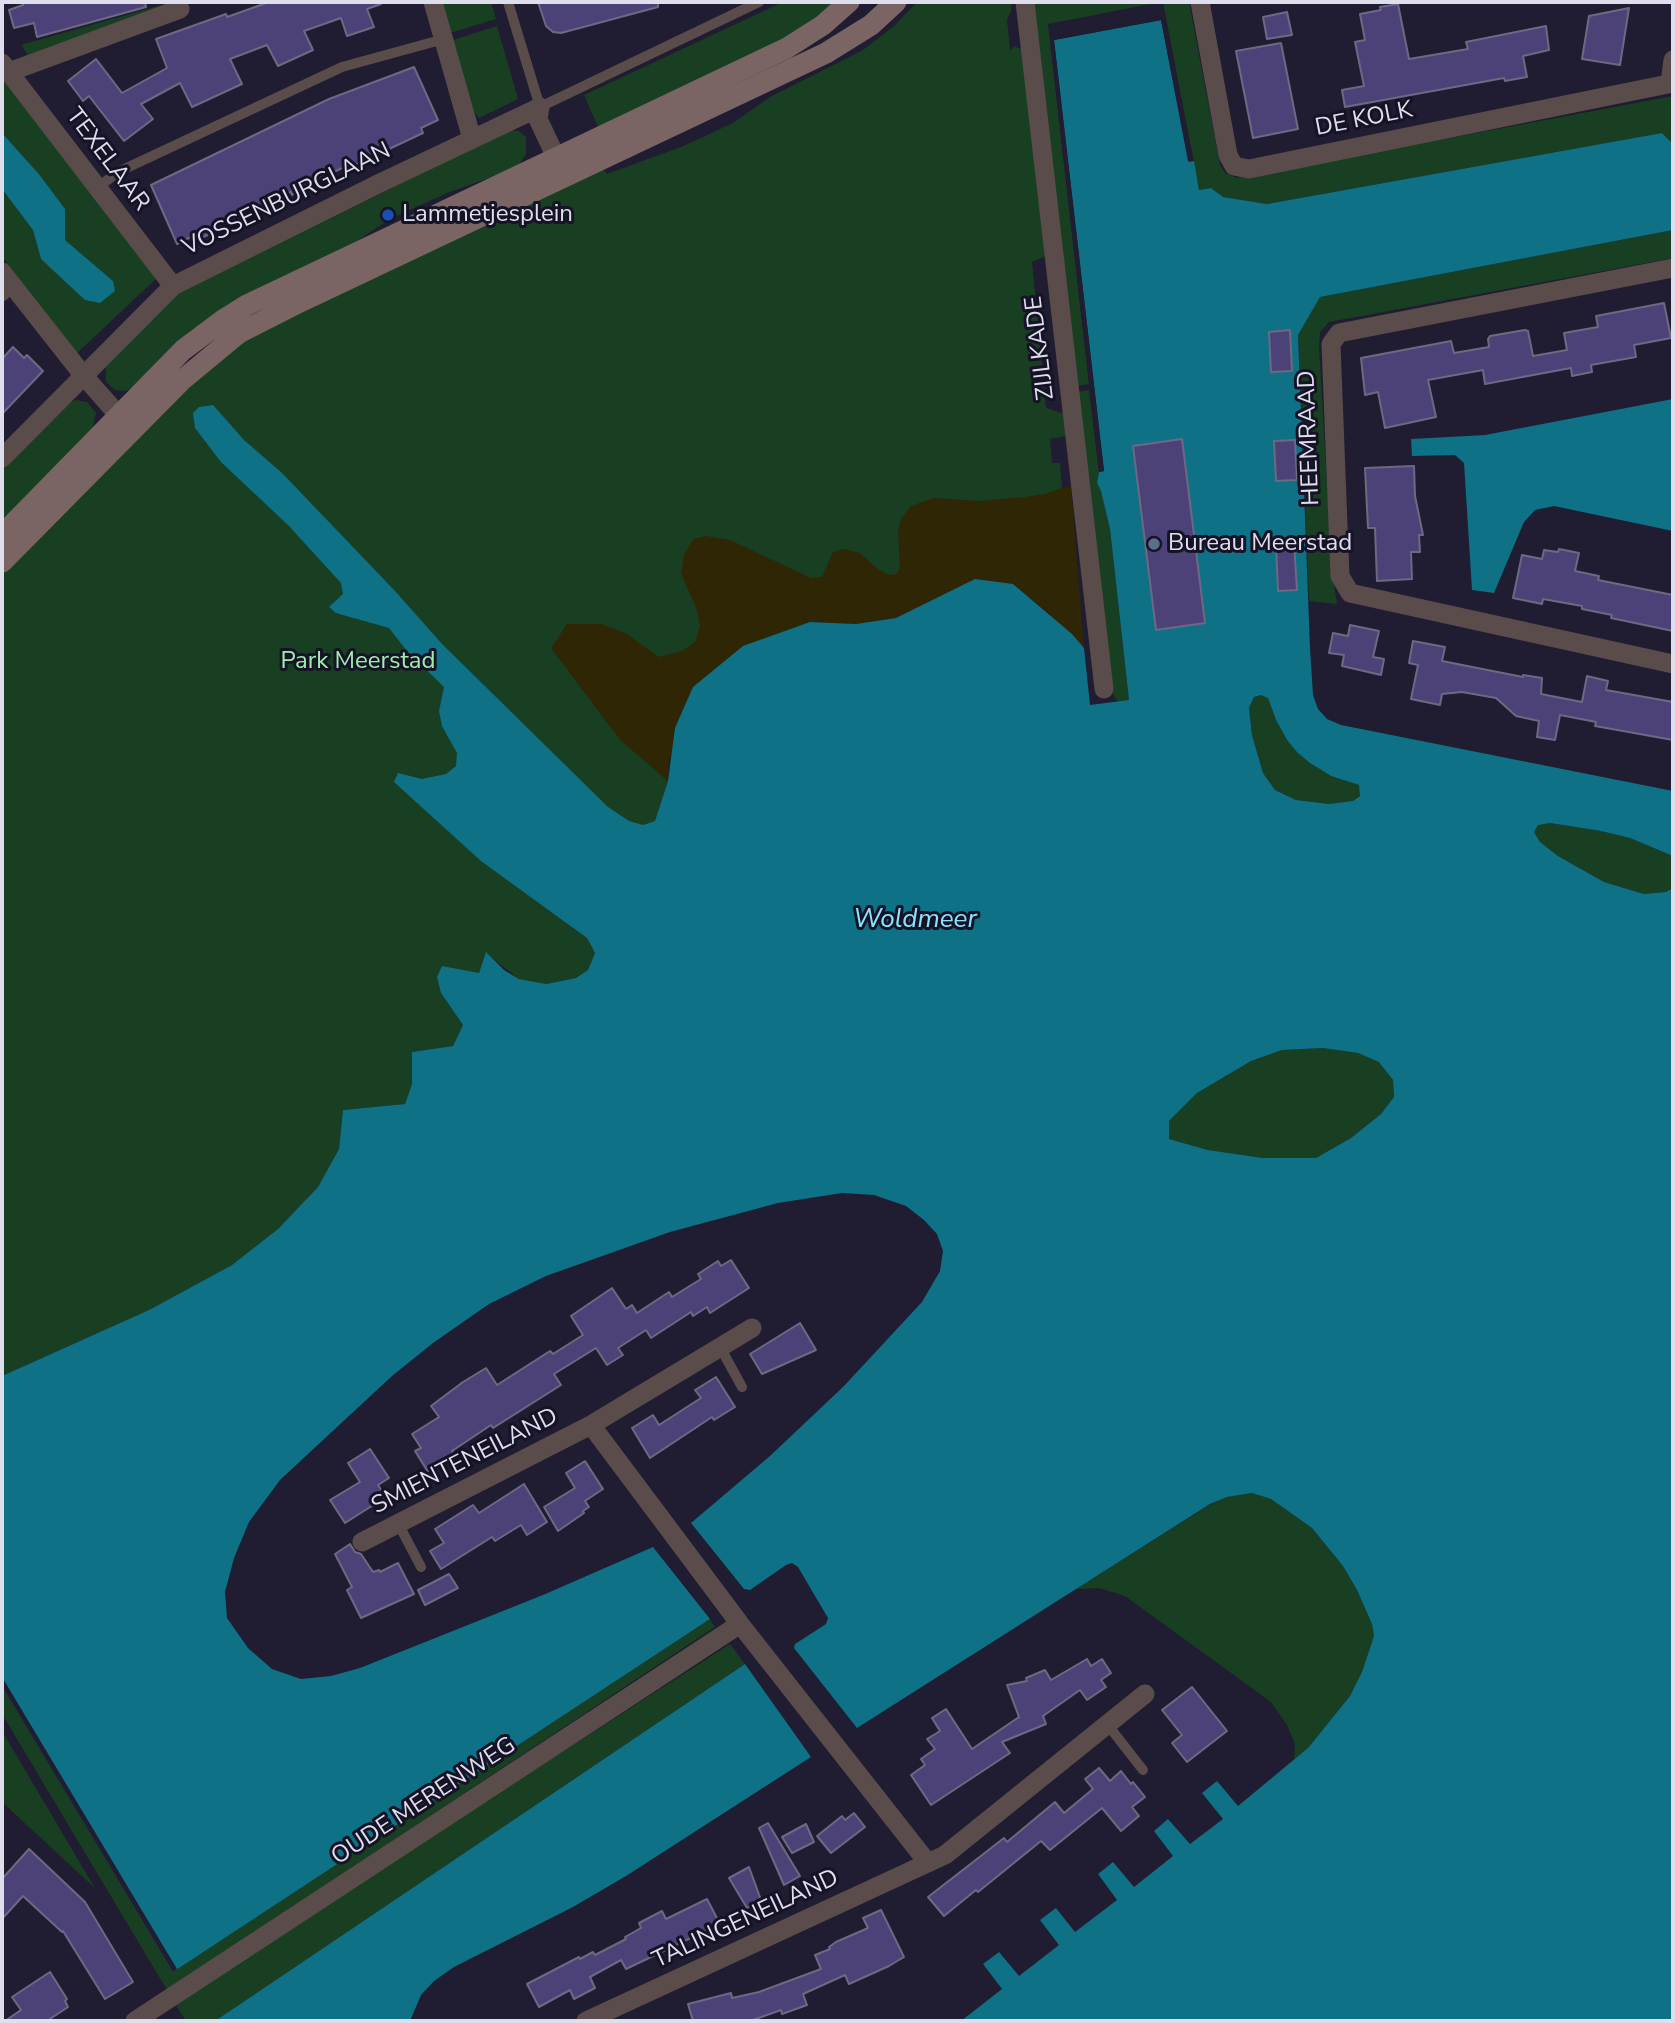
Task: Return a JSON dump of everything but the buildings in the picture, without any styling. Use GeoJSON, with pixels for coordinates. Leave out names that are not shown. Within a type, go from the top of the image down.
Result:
{"type":"FeatureCollection","features":[{"type":"Feature","properties":{"kind":"street"},"geometry":{"type":"LineString","coordinates":[[433,2],[472,139]]}},
{"type":"Feature","properties":{"kind":"street"},"geometry":{"type":"LineString","coordinates":[[2,535],[183,350],[223,320],[247,305],[787,48],[823,25],[849,2]]}},
{"type":"Feature","properties":{"kind":"street"},"geometry":{"type":"LineString","coordinates":[[2,562],[181,381],[239,333],[826,53],[871,25],[896,2]]}},
{"type":"Feature","properties":{"kind":"street","name":"ZIJLKADE"},"geometry":{"type":"LineString","coordinates":[[1025,2],[1104,689]]}},
{"type":"Feature","properties":{"kind":"street","name":"DE KOLK"},"geometry":{"type":"LineString","coordinates":[[1200,2],[1228,155],[1234,166],[1249,169],[1672,83],[1673,60]]}},
{"type":"Feature","properties":{"kind":"street"},"geometry":{"type":"LineString","coordinates":[[5,68],[180,9]]}},
{"type":"Feature","properties":{"kind":"street","name":"TEXELAAR"},"geometry":{"type":"LineString","coordinates":[[5,68],[173,286]]}},
{"type":"Feature","properties":{"kind":"street"},"geometry":{"type":"LineString","coordinates":[[540,107],[538,119],[566,177]]}},
{"type":"Feature","properties":{"kind":"street","name":"VOSSENBURGLAAN"},"geometry":{"type":"LineString","coordinates":[[2,458],[173,286],[540,107]]}},
{"type":"Feature","properties":{"kind":"street","name":"HEEMRAAD"},"geometry":{"type":"LineString","coordinates":[[1673,268],[1339,333],[1331,344],[1340,576],[1350,593],[1673,664]]}},
{"type":"Feature","properties":{"kind":"street"},"geometry":{"type":"LineString","coordinates":[[6,286],[134,431]]}},
{"type":"Feature","properties":{"kind":"street","name":"SMIENTENEILAND"},"geometry":{"type":"LineString","coordinates":[[362,1542],[591,1425],[752,1328]]}},
{"type":"Feature","properties":{"kind":"street","name":"SMIENTENEILAND"},"geometry":{"type":"LineString","coordinates":[[591,1425],[740,1624]]}},
{"type":"Feature","properties":{"kind":"street"},"geometry":{"type":"LineString","coordinates":[[740,1624],[928,1863]]}},
{"type":"Feature","properties":{"kind":"street","name":"OUDE MERENWEG"},"geometry":{"type":"LineString","coordinates":[[135,2021],[740,1624]]}},
{"type":"Feature","properties":{"kind":"street","name":"TALINGENEILAND"},"geometry":{"type":"LineString","coordinates":[[594,2019],[945,1855],[1145,1694]]}},
{"type":"Feature","properties":{"kind":"lane"},"geometry":{"type":"LineString","coordinates":[[508,2],[540,107]]}},
{"type":"Feature","properties":{"kind":"lane","name":"VOSSENBURGLAAN"},"geometry":{"type":"LineString","coordinates":[[540,107],[759,2]]}},
{"type":"Feature","properties":{"kind":"lane"},"geometry":{"type":"LineString","coordinates":[[97,188],[118,172],[342,67],[444,39]]}},
{"type":"Feature","properties":{"kind":"lane"},"geometry":{"type":"LineString","coordinates":[[720,1347],[742,1387]]}},
{"type":"Feature","properties":{"kind":"lane"},"geometry":{"type":"LineString","coordinates":[[399,1525],[421,1567]]}},
{"type":"Feature","properties":{"kind":"lane"},"geometry":{"type":"LineString","coordinates":[[1107,1724],[1143,1770]]}},
{"type":"Feature","properties":{"kind":"green space"},"geometry":{"type":"Polygon","coordinates":[[[189,2],[30,58],[21,45],[165,4],[189,2]]]}},
{"type":"Feature","properties":{"kind":"green space"},"geometry":{"type":"Polygon","coordinates":[[[442,2],[491,2],[496,19],[450,33],[442,2]]]}},
{"type":"Feature","properties":{"kind":"green space"},"geometry":{"type":"Polygon","coordinates":[[[783,2],[836,2],[799,31],[599,129],[584,95],[783,2]]]}},
{"type":"Feature","properties":{"kind":"green space","name":"Park Meerstad"},"geometry":{"type":"Polygon","coordinates":[[[917,2],[1011,2],[1007,20],[1010,50],[1015,46],[1022,50],[1046,256],[1032,262],[1046,408],[1065,414],[1067,436],[1050,439],[1052,463],[1060,463],[1062,488],[1055,491],[999,552],[697,651],[652,767],[668,781],[655,821],[643,825],[565,922],[587,938],[595,953],[588,970],[576,978],[545,984],[519,979],[486,953],[479,973],[441,993],[463,1025],[453,1046],[412,1052],[412,1084],[405,1104],[343,1110],[339,1149],[318,1187],[278,1229],[232,1265],[149,1310],[2,1376],[2,574],[191,382],[232,347],[602,167],[607,174],[681,147],[733,123],[770,97],[863,50],[893,27],[917,2]]]}},
{"type":"Feature","properties":{"kind":"green space"},"geometry":{"type":"Polygon","coordinates":[[[1034,2],[1161,2],[1048,24],[1089,384],[1077,386],[1034,2]]]}},
{"type":"Feature","properties":{"kind":"green space"},"geometry":{"type":"Polygon","coordinates":[[[1163,2],[1189,2],[1220,165],[1225,173],[1237,178],[1673,96],[1673,144],[1662,133],[1267,204],[1223,197],[1211,188],[1199,190],[1163,2]]]}},
{"type":"Feature","properties":{"kind":"green space"},"geometry":{"type":"Polygon","coordinates":[[[497,26],[518,99],[479,118],[473,111],[453,40],[497,26]]]}},
{"type":"Feature","properties":{"kind":"green space"},"geometry":{"type":"Polygon","coordinates":[[[2,70],[159,276],[76,354],[2,257],[2,189],[33,230],[41,259],[113,281],[65,240],[38,173],[2,133],[2,70]]]}},
{"type":"Feature","properties":{"kind":"green space"},"geometry":{"type":"Polygon","coordinates":[[[509,130],[519,131],[526,137],[526,154],[517,168],[447,193],[390,219],[136,387],[125,391],[115,390],[106,382],[106,364],[178,294],[509,130]]]}},
{"type":"Feature","properties":{"kind":"green space"},"geometry":{"type":"Polygon","coordinates":[[[1673,230],[1673,258],[1329,322],[1320,332],[1319,346],[1332,572],[1337,604],[1309,601],[1298,334],[1320,297],[1673,230]]]}},
{"type":"Feature","properties":{"kind":"green space"},"geometry":{"type":"Polygon","coordinates":[[[1089,390],[1099,472],[1097,483],[1110,529],[1129,700],[1118,702],[1113,694],[1078,392],[1089,390]]]}},
{"type":"Feature","properties":{"kind":"green space"},"geometry":{"type":"Polygon","coordinates":[[[76,400],[87,402],[96,413],[92,431],[2,524],[2,469],[66,404],[76,400]]]}},
{"type":"Feature","properties":{"kind":"green space"},"geometry":{"type":"Polygon","coordinates":[[[1254,697],[1268,697],[1287,740],[1310,763],[1331,776],[1360,785],[1360,796],[1353,801],[1329,804],[1296,800],[1275,790],[1263,773],[1252,735],[1249,708],[1254,697]]]}},
{"type":"Feature","properties":{"kind":"green space"},"geometry":{"type":"Polygon","coordinates":[[[1550,823],[1630,838],[1673,856],[1673,888],[1666,892],[1644,894],[1604,882],[1558,856],[1540,842],[1534,832],[1538,824],[1550,823]]]}},
{"type":"Feature","properties":{"kind":"green space"},"geometry":{"type":"Polygon","coordinates":[[[1323,1048],[1358,1053],[1380,1062],[1393,1080],[1394,1097],[1381,1114],[1351,1138],[1316,1158],[1263,1158],[1208,1150],[1169,1139],[1169,1121],[1197,1093],[1251,1061],[1282,1050],[1323,1048]]]}},
{"type":"Feature","properties":{"kind":"green space"},"geometry":{"type":"Polygon","coordinates":[[[1252,1493],[1271,1499],[1312,1528],[1343,1566],[1357,1590],[1372,1624],[1374,1636],[1362,1673],[1350,1696],[1308,1748],[1294,1760],[1295,1744],[1287,1725],[1271,1702],[1125,1596],[1099,1588],[1076,1589],[1211,1504],[1227,1497],[1252,1493]]]}},
{"type":"Feature","properties":{"kind":"green space"},"geometry":{"type":"Polygon","coordinates":[[[710,1619],[715,1627],[167,1990],[2,1714],[2,1686],[173,1972],[710,1619]]]}},
{"type":"Feature","properties":{"kind":"green space"},"geometry":{"type":"Polygon","coordinates":[[[730,1644],[745,1664],[215,2021],[186,2021],[177,2004],[246,1956],[730,1644]]]}},
{"type":"Feature","properties":{"kind":"green space"},"geometry":{"type":"Polygon","coordinates":[[[2,1731],[95,1888],[2,1802],[2,1731]]]}},
{"type":"Feature","properties":{"kind":"sand"},"geometry":{"type":"Polygon","coordinates":[[[1071,485],[1084,648],[1045,610],[1013,584],[933,601],[896,618],[856,624],[810,622],[669,758],[668,781],[620,740],[551,648],[567,624],[602,624],[627,634],[659,657],[682,651],[695,642],[700,626],[697,610],[681,573],[684,555],[693,539],[706,536],[730,540],[811,578],[822,577],[833,552],[843,549],[860,553],[889,575],[897,574],[900,567],[898,532],[901,519],[911,506],[934,498],[980,501],[1024,497],[1045,494],[1071,485]]]}},
{"type":"Feature","properties":{"kind":"water","name":"Woldmeer"},"geometry":{"type":"Polygon","coordinates":[[[1161,20],[1188,161],[1194,161],[1199,190],[1211,188],[1223,197],[1267,204],[1662,133],[1673,144],[1673,230],[1320,297],[1298,335],[1310,648],[1313,695],[1318,709],[1327,719],[1341,725],[1673,791],[1673,856],[1630,838],[1601,831],[1550,823],[1538,825],[1534,832],[1540,842],[1558,856],[1604,882],[1644,894],[1666,892],[1673,888],[1673,2021],[961,2021],[1002,1989],[983,1964],[999,1952],[1019,1976],[1059,1945],[1040,1920],[1056,1908],[1075,1932],[1117,1900],[1098,1874],[1113,1862],[1134,1887],[1173,1856],[1154,1831],[1168,1819],[1190,1844],[1223,1819],[1202,1793],[1217,1781],[1238,1806],[1308,1748],[1350,1696],[1362,1672],[1374,1636],[1372,1624],[1357,1590],[1343,1566],[1312,1528],[1271,1499],[1252,1493],[1227,1497],[1210,1504],[857,1728],[794,1648],[795,1644],[826,1624],[828,1618],[798,1567],[792,1563],[786,1565],[750,1590],[744,1589],[691,1523],[770,1456],[844,1386],[922,1302],[940,1271],[943,1251],[937,1234],[924,1220],[906,1206],[874,1195],[842,1193],[778,1203],[670,1232],[546,1276],[489,1304],[392,1376],[280,1480],[249,1522],[234,1558],[225,1592],[227,1618],[248,1648],[272,1669],[301,1679],[331,1676],[360,1668],[543,1595],[653,1547],[710,1619],[173,1972],[2,1686],[2,1376],[149,1310],[232,1265],[278,1229],[318,1187],[339,1149],[343,1110],[405,1104],[412,1084],[412,1052],[453,1046],[463,1025],[441,993],[437,977],[442,966],[479,973],[486,952],[504,970],[519,979],[546,984],[576,978],[588,970],[595,953],[587,938],[481,861],[394,782],[398,773],[422,779],[446,774],[456,766],[457,753],[442,726],[439,711],[444,687],[407,651],[389,628],[336,613],[329,607],[343,594],[341,583],[289,526],[221,462],[195,428],[193,413],[199,407],[213,405],[244,440],[282,473],[442,644],[608,807],[629,821],[643,825],[655,821],[668,781],[675,728],[693,687],[743,646],[810,622],[856,624],[896,618],[975,579],[1013,584],[1072,634],[1084,648],[1090,705],[1129,700],[1110,529],[1097,483],[1099,472],[1104,471],[1054,40],[1161,20]],[[1261,695],[1254,697],[1249,708],[1252,735],[1263,773],[1275,790],[1296,800],[1329,804],[1353,801],[1360,796],[1359,785],[1331,776],[1297,752],[1276,720],[1268,698],[1261,695]],[[1323,1048],[1282,1050],[1251,1061],[1197,1093],[1169,1121],[1169,1139],[1208,1150],[1263,1158],[1316,1158],[1351,1138],[1381,1114],[1394,1097],[1393,1080],[1379,1062],[1358,1053],[1323,1048]]]}},
{"type":"Feature","properties":{"kind":"water"},"geometry":{"type":"Polygon","coordinates":[[[2,133],[38,173],[65,209],[65,240],[113,281],[115,291],[100,303],[85,300],[41,259],[33,230],[2,189],[2,133]]]}},
{"type":"Feature","properties":{"kind":"water"},"geometry":{"type":"Polygon","coordinates":[[[1673,399],[1673,531],[1554,506],[1535,510],[1524,522],[1494,593],[1472,590],[1464,463],[1455,455],[1412,456],[1411,439],[1485,435],[1673,399]]]}},
{"type":"Feature","properties":{"kind":"water"},"geometry":{"type":"Polygon","coordinates":[[[745,1664],[811,1757],[626,1876],[573,1907],[454,1967],[434,1981],[421,1995],[410,2021],[215,2021],[745,1664]]]}},
{"type":"Feature","properties":{"kind":"pier"},"geometry":{"type":"Polygon","coordinates":[[[1161,17],[1164,19],[1194,161],[1189,162],[1161,20],[1054,40],[1104,471],[1099,472],[1050,39],[1053,36],[1161,17]]]}},
{"type":"Feature","properties":{"kind":"pier"},"geometry":{"type":"Polygon","coordinates":[[[2,1677],[177,1969],[173,1972],[2,1686],[2,1677]]]}},
{"type":"Feature","properties":{"kind":"place","name":"Lammetjesplein"},"geometry":{"type":"Point","coordinates":[388,215]}},
{"type":"Feature","properties":{"kind":"place","name":"Bureau Meerstad"},"geometry":{"type":"Point","coordinates":[1154,544]}}]}
